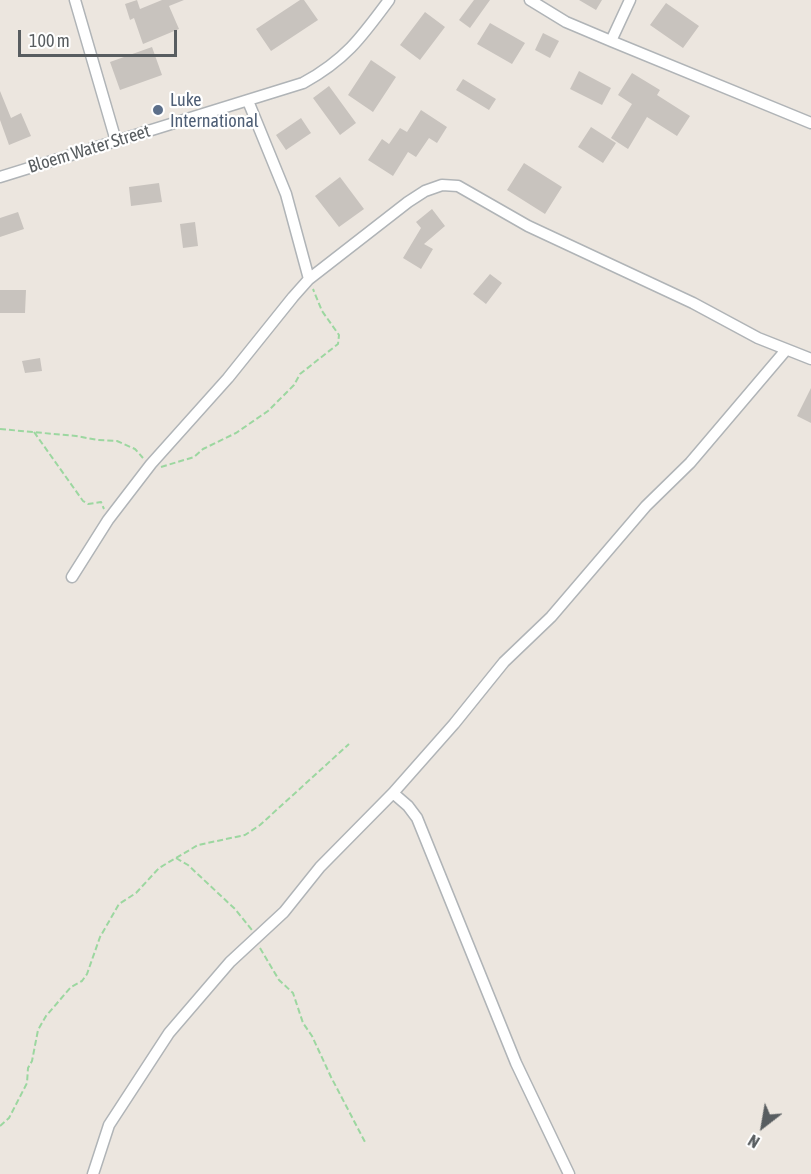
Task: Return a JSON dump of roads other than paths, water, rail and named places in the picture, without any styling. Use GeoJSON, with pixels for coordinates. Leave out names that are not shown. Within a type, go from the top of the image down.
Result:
{"type":"FeatureCollection","features":[{"type":"Feature","properties":{"kind":"street"},"geometry":{"type":"LineString","coordinates":[[75,0],[116,141]]}},
{"type":"Feature","properties":{"kind":"street","name":"Bloem Water Street"},"geometry":{"type":"LineString","coordinates":[[0,177],[303,83],[334,65],[361,39],[389,0]]}},
{"type":"Feature","properties":{"kind":"street"},"geometry":{"type":"LineString","coordinates":[[530,0],[566,22],[811,123]]}},
{"type":"Feature","properties":{"kind":"street"},"geometry":{"type":"LineString","coordinates":[[611,41],[630,0]]}},
{"type":"Feature","properties":{"kind":"street"},"geometry":{"type":"LineString","coordinates":[[248,101],[286,194],[309,279]]}},
{"type":"Feature","properties":{"kind":"street"},"geometry":{"type":"LineString","coordinates":[[72,576],[108,520],[151,464],[228,378],[309,279],[425,191],[442,185],[458,186],[528,226],[693,303],[737,328],[811,359]]}},
{"type":"Feature","properties":{"kind":"street"},"geometry":{"type":"LineString","coordinates":[[93,1174],[109,1125],[155,1052],[192,1006],[255,937],[284,912],[320,867],[393,793],[454,724],[504,662],[551,617],[646,507],[690,463],[786,350]]}},
{"type":"Feature","properties":{"kind":"street"},"geometry":{"type":"LineString","coordinates":[[393,793],[408,806],[417,818],[516,1063],[569,1174]]}},
{"type":"Feature","properties":{"kind":"place","name":"Luke International"},"geometry":{"type":"Point","coordinates":[158,110]}}]}
